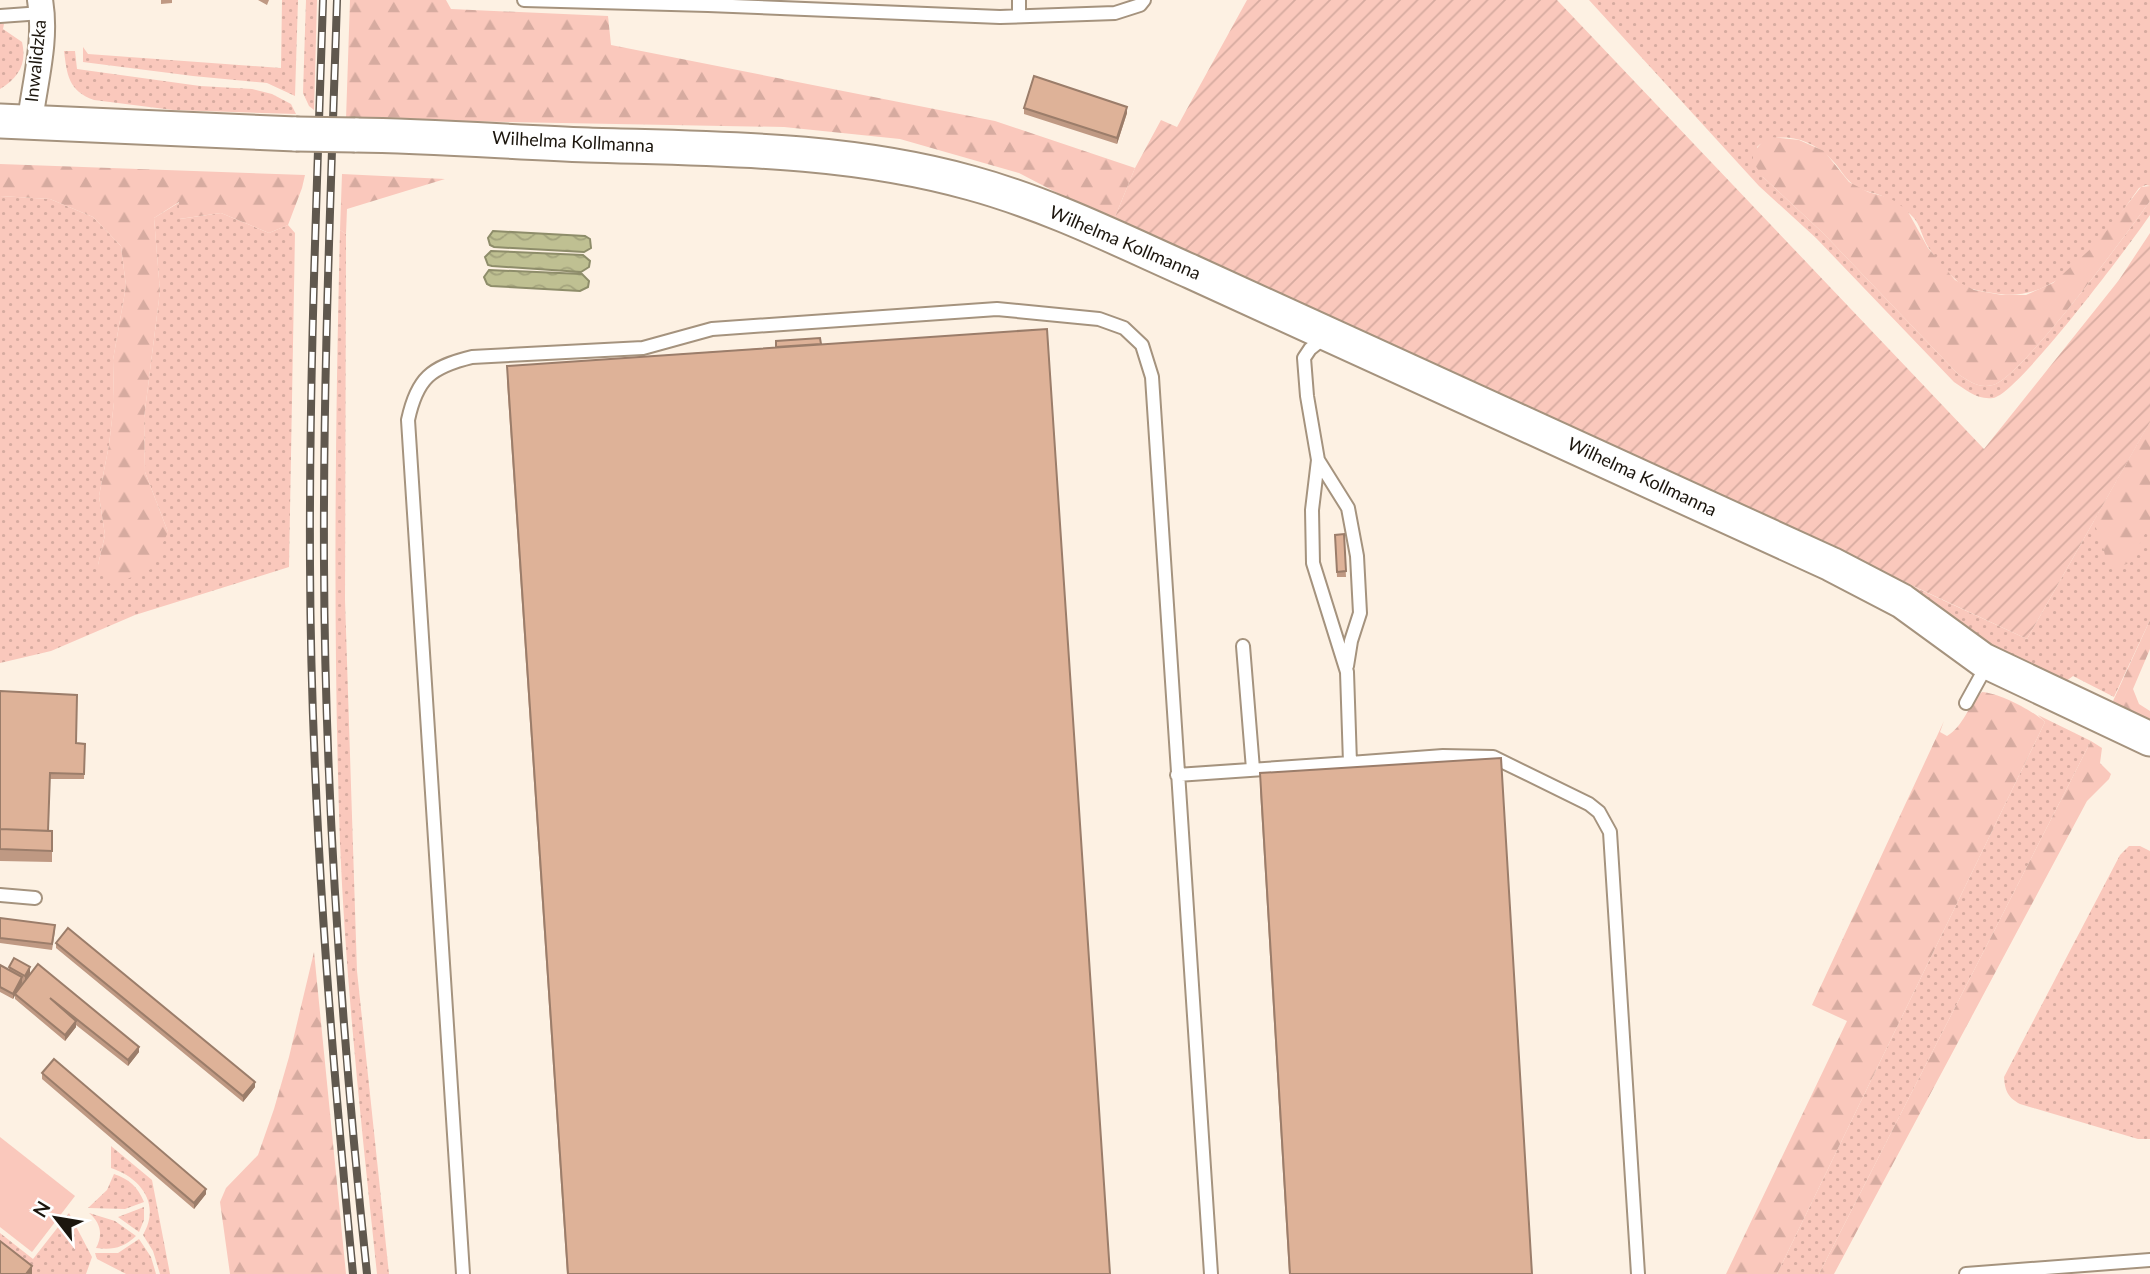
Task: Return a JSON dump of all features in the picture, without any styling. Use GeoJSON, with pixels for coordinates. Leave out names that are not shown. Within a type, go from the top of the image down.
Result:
{"type":"FeatureCollection","features":[{"type":"Feature","properties":{"kind":"street","name":"Inwalidzka"},"geometry":{"type":"LineString","coordinates":[[15,121],[42,40],[41,7]]}},
{"type":"Feature","properties":{"kind":"street","name":"Wilhelma Kollmanna"},"geometry":{"type":"LineString","coordinates":[[15,121],[296,134],[782,150],[913,170],[987,187],[1059,214],[1329,334],[1877,587],[1921,614],[1988,663],[2150,739]]}},
{"type":"Feature","properties":{"kind":"lane"},"geometry":{"type":"LineString","coordinates":[[524,0],[1018,16],[1115,13],[1140,5],[1143,0]]}},
{"type":"Feature","properties":{"kind":"lane"},"geometry":{"type":"LineString","coordinates":[[1018,16],[1019,0]]}},
{"type":"Feature","properties":{"kind":"lane"},"geometry":{"type":"LineString","coordinates":[[0,16],[41,7]]}},
{"type":"Feature","properties":{"kind":"lane"},"geometry":{"type":"LineString","coordinates":[[463,1274],[408,420],[413,398],[427,376],[446,363],[472,357],[643,348],[712,328],[998,309],[1099,319],[1124,328],[1142,345],[1152,377],[1211,1274]]}},
{"type":"Feature","properties":{"kind":"lane"},"geometry":{"type":"LineString","coordinates":[[1329,334],[1310,349],[1304,358],[1307,396],[1318,460],[1312,510],[1313,562],[1347,672]]}},
{"type":"Feature","properties":{"kind":"lane"},"geometry":{"type":"LineString","coordinates":[[1318,460],[1348,508],[1357,556],[1360,612],[1351,641],[1347,672],[1350,763]]}},
{"type":"Feature","properties":{"kind":"lane"},"geometry":{"type":"LineString","coordinates":[[1243,646],[1253,769]]}},
{"type":"Feature","properties":{"kind":"lane"},"geometry":{"type":"LineString","coordinates":[[1966,704],[1988,663]]}},
{"type":"Feature","properties":{"kind":"lane"},"geometry":{"type":"LineString","coordinates":[[1177,775],[1443,756],[1493,757],[1589,804],[1605,820],[1610,832],[1638,1274]]}},
{"type":"Feature","properties":{"kind":"lane"},"geometry":{"type":"LineString","coordinates":[[0,895],[35,898]]}},
{"type":"Feature","properties":{"kind":"lane"},"geometry":{"type":"LineString","coordinates":[[1966,1274],[2150,1260]]}},
{"type":"Feature","properties":{"kind":"green space"},"geometry":{"type":"Polygon","coordinates":[[[282,0],[298,0],[295,96],[267,83],[83,62],[83,47],[88,54],[281,68],[282,0]]]}},
{"type":"Feature","properties":{"kind":"green space"},"geometry":{"type":"Polygon","coordinates":[[[306,0],[317,0],[314,110],[303,93],[306,0]]]}},
{"type":"Feature","properties":{"kind":"green space"},"geometry":{"type":"Polygon","coordinates":[[[350,0],[446,0],[451,9],[608,16],[611,45],[995,121],[1135,168],[1113,222],[1019,173],[900,139],[784,127],[346,119],[350,0]]]}},
{"type":"Feature","properties":{"kind":"green space"},"geometry":{"type":"Polygon","coordinates":[[[1247,0],[1557,0],[1984,449],[2119,280],[2150,233],[2150,422],[2027,639],[1113,222],[1135,168],[1161,120],[1177,127],[1247,0]]]}},
{"type":"Feature","properties":{"kind":"green space"},"geometry":{"type":"Polygon","coordinates":[[[1589,0],[2150,0],[2150,186],[2139,188],[2096,246],[2078,263],[2060,278],[2039,289],[2017,294],[1993,293],[1962,285],[1936,258],[1910,214],[1886,198],[1853,184],[1825,153],[1806,142],[1786,137],[1766,141],[1757,147],[1763,177],[1823,233],[1958,374],[1974,384],[1993,385],[2026,358],[2074,302],[2150,201],[2150,215],[2074,316],[2025,372],[1993,398],[1977,396],[1954,382],[1816,238],[1759,186],[1589,0]]]}},
{"type":"Feature","properties":{"kind":"green space"},"geometry":{"type":"Polygon","coordinates":[[[0,24],[4,24],[3,29],[22,42],[23,57],[17,75],[0,89],[0,24]]]}},
{"type":"Feature","properties":{"kind":"green space"},"geometry":{"type":"Polygon","coordinates":[[[64,51],[75,51],[77,69],[200,86],[252,89],[272,94],[291,104],[296,114],[173,110],[94,100],[79,92],[70,81],[64,51]]]}},
{"type":"Feature","properties":{"kind":"green space"},"geometry":{"type":"Polygon","coordinates":[[[1772,137],[1799,140],[1824,151],[1849,182],[1868,192],[1890,198],[1907,210],[1928,248],[1955,280],[1974,290],[2002,295],[2026,295],[2053,283],[2096,244],[2141,187],[2150,186],[2150,201],[2074,302],[2026,358],[2007,376],[1993,385],[1983,386],[1958,374],[1823,233],[1763,177],[1753,162],[1753,153],[1763,141],[1772,137]]]}},
{"type":"Feature","properties":{"kind":"green space"},"geometry":{"type":"Polygon","coordinates":[[[0,164],[305,175],[288,225],[269,233],[221,213],[179,219],[179,202],[154,218],[160,291],[144,418],[145,472],[168,532],[151,569],[115,584],[98,565],[105,535],[99,496],[114,402],[113,360],[126,286],[121,246],[93,217],[50,199],[0,196],[0,164]]]}},
{"type":"Feature","properties":{"kind":"green space"},"geometry":{"type":"Polygon","coordinates":[[[342,174],[445,179],[347,209],[346,234],[340,230],[342,174]]]}},
{"type":"Feature","properties":{"kind":"green space"},"geometry":{"type":"Polygon","coordinates":[[[0,196],[50,199],[93,217],[121,246],[126,286],[113,360],[114,402],[99,496],[105,535],[98,565],[168,532],[145,472],[144,418],[160,291],[154,218],[180,202],[180,219],[221,213],[269,233],[288,225],[295,233],[289,567],[135,615],[51,651],[0,663],[0,196]]]}},
{"type":"Feature","properties":{"kind":"green space"},"geometry":{"type":"Polygon","coordinates":[[[340,230],[346,234],[345,600],[357,971],[389,1274],[377,1274],[350,1005],[340,843],[335,537],[340,230]]]}},
{"type":"Feature","properties":{"kind":"green space"},"geometry":{"type":"Polygon","coordinates":[[[2150,422],[2150,620],[2114,697],[2073,676],[2065,682],[1983,643],[1908,584],[2027,639],[2150,422]]]}},
{"type":"Feature","properties":{"kind":"green space"},"geometry":{"type":"Polygon","coordinates":[[[2150,422],[2150,524],[2130,563],[2112,565],[2107,559],[2094,521],[2150,422]]]}},
{"type":"Feature","properties":{"kind":"green space"},"geometry":{"type":"Polygon","coordinates":[[[2150,620],[2150,649],[2133,689],[2139,704],[2150,711],[2150,720],[2113,701],[2150,620]]]}},
{"type":"Feature","properties":{"kind":"green space"},"geometry":{"type":"Polygon","coordinates":[[[1982,692],[2015,703],[2045,722],[1777,1274],[1726,1274],[1847,1021],[1812,1005],[1944,721],[1940,732],[1947,736],[1958,727],[1982,692]]]}},
{"type":"Feature","properties":{"kind":"green space"},"geometry":{"type":"Polygon","coordinates":[[[2038,715],[2091,741],[1819,1274],[1777,1274],[2045,722],[2038,715]]]}},
{"type":"Feature","properties":{"kind":"green space"},"geometry":{"type":"Polygon","coordinates":[[[2091,741],[2102,748],[2100,763],[2111,774],[2109,779],[2087,801],[1834,1274],[1819,1274],[2091,741]]]}},
{"type":"Feature","properties":{"kind":"green space"},"geometry":{"type":"Polygon","coordinates":[[[2129,846],[2140,846],[2150,851],[2150,1139],[2138,1139],[2020,1104],[2008,1093],[2004,1077],[2120,855],[2129,846]]]}},
{"type":"Feature","properties":{"kind":"green space"},"geometry":{"type":"Polygon","coordinates":[[[314,952],[346,1274],[230,1274],[220,1202],[226,1188],[258,1155],[289,1057],[314,952]]]}},
{"type":"Feature","properties":{"kind":"green space"},"geometry":{"type":"Polygon","coordinates":[[[0,1137],[75,1196],[32,1252],[0,1227],[0,1137]]]}},
{"type":"Feature","properties":{"kind":"green space"},"geometry":{"type":"Polygon","coordinates":[[[111,1146],[152,1180],[170,1274],[160,1274],[153,1251],[143,1235],[150,1213],[145,1194],[131,1178],[111,1168],[111,1146]]]}},
{"type":"Feature","properties":{"kind":"green space"},"geometry":{"type":"Polygon","coordinates":[[[114,1174],[132,1184],[144,1202],[125,1209],[88,1208],[107,1190],[114,1174]]]}},
{"type":"Feature","properties":{"kind":"green space"},"geometry":{"type":"Polygon","coordinates":[[[144,1207],[144,1220],[139,1232],[118,1217],[144,1207]]]}},
{"type":"Feature","properties":{"kind":"green space"},"geometry":{"type":"Polygon","coordinates":[[[69,1213],[92,1257],[86,1274],[28,1274],[0,1252],[0,1233],[33,1259],[69,1213]]]}},
{"type":"Feature","properties":{"kind":"green space"},"geometry":{"type":"Polygon","coordinates":[[[89,1213],[115,1221],[136,1236],[118,1247],[96,1248],[100,1229],[89,1213]]]}},
{"type":"Feature","properties":{"kind":"green space"},"geometry":{"type":"Polygon","coordinates":[[[139,1239],[151,1257],[156,1274],[126,1274],[97,1259],[95,1253],[118,1253],[139,1239]]]}},
{"type":"Feature","properties":{"kind":"water"},"geometry":{"type":"Polygon","coordinates":[[[493,231],[585,236],[590,239],[591,248],[584,252],[494,247],[490,245],[488,238],[493,231]]]}},
{"type":"Feature","properties":{"kind":"water"},"geometry":{"type":"Polygon","coordinates":[[[491,251],[583,255],[590,261],[589,267],[581,272],[492,266],[488,265],[485,257],[491,251]]]}},
{"type":"Feature","properties":{"kind":"water"},"geometry":{"type":"Polygon","coordinates":[[[489,270],[582,274],[589,281],[588,287],[580,291],[491,286],[484,277],[489,270]]]}},
{"type":"Feature","properties":{"kind":"building"},"geometry":{"type":"Polygon","coordinates":[[[1034,76],[1127,107],[1117,138],[1024,108],[1034,76]]]}},
{"type":"Feature","properties":{"kind":"building"},"geometry":{"type":"Polygon","coordinates":[[[1047,329],[1110,1274],[568,1274],[507,366],[1047,329]]]}},
{"type":"Feature","properties":{"kind":"building"},"geometry":{"type":"Polygon","coordinates":[[[820,338],[821,344],[776,347],[776,341],[820,338]]]}},
{"type":"Feature","properties":{"kind":"building"},"geometry":{"type":"Polygon","coordinates":[[[1344,534],[1346,571],[1337,572],[1335,535],[1344,534]]]}},
{"type":"Feature","properties":{"kind":"building"},"geometry":{"type":"Polygon","coordinates":[[[0,691],[77,695],[76,743],[85,744],[84,774],[50,773],[48,831],[0,829],[0,691]]]}},
{"type":"Feature","properties":{"kind":"building"},"geometry":{"type":"Polygon","coordinates":[[[1501,758],[1532,1274],[1290,1274],[1260,773],[1501,758]]]}},
{"type":"Feature","properties":{"kind":"building"},"geometry":{"type":"Polygon","coordinates":[[[0,829],[52,831],[52,851],[0,849],[0,829]]]}},
{"type":"Feature","properties":{"kind":"building"},"geometry":{"type":"Polygon","coordinates":[[[0,918],[55,925],[52,944],[0,938],[0,918]]]}},
{"type":"Feature","properties":{"kind":"building"},"geometry":{"type":"Polygon","coordinates":[[[68,928],[255,1082],[243,1096],[56,943],[68,928]]]}},
{"type":"Feature","properties":{"kind":"building"},"geometry":{"type":"Polygon","coordinates":[[[14,958],[30,967],[25,976],[9,967],[14,958]]]}},
{"type":"Feature","properties":{"kind":"building"},"geometry":{"type":"Polygon","coordinates":[[[38,964],[139,1047],[128,1060],[50,998],[76,1021],[65,1035],[15,994],[38,964]]]}},
{"type":"Feature","properties":{"kind":"building"},"geometry":{"type":"Polygon","coordinates":[[[0,965],[22,977],[13,994],[0,987],[0,965]]]}},
{"type":"Feature","properties":{"kind":"building"},"geometry":{"type":"Polygon","coordinates":[[[54,1059],[206,1189],[194,1203],[42,1073],[54,1059]]]}},
{"type":"Feature","properties":{"kind":"building"},"geometry":{"type":"Polygon","coordinates":[[[0,1241],[32,1266],[26,1274],[0,1274],[0,1241]]]}},
{"type":"Feature","properties":{"kind":"railway"},"geometry":{"type":"LineString","coordinates":[[323,0],[311,423],[311,653],[323,919],[353,1274]]}},
{"type":"Feature","properties":{"kind":"railway"},"geometry":{"type":"LineString","coordinates":[[337,0],[325,423],[325,653],[336,920],[367,1274]]}}]}
